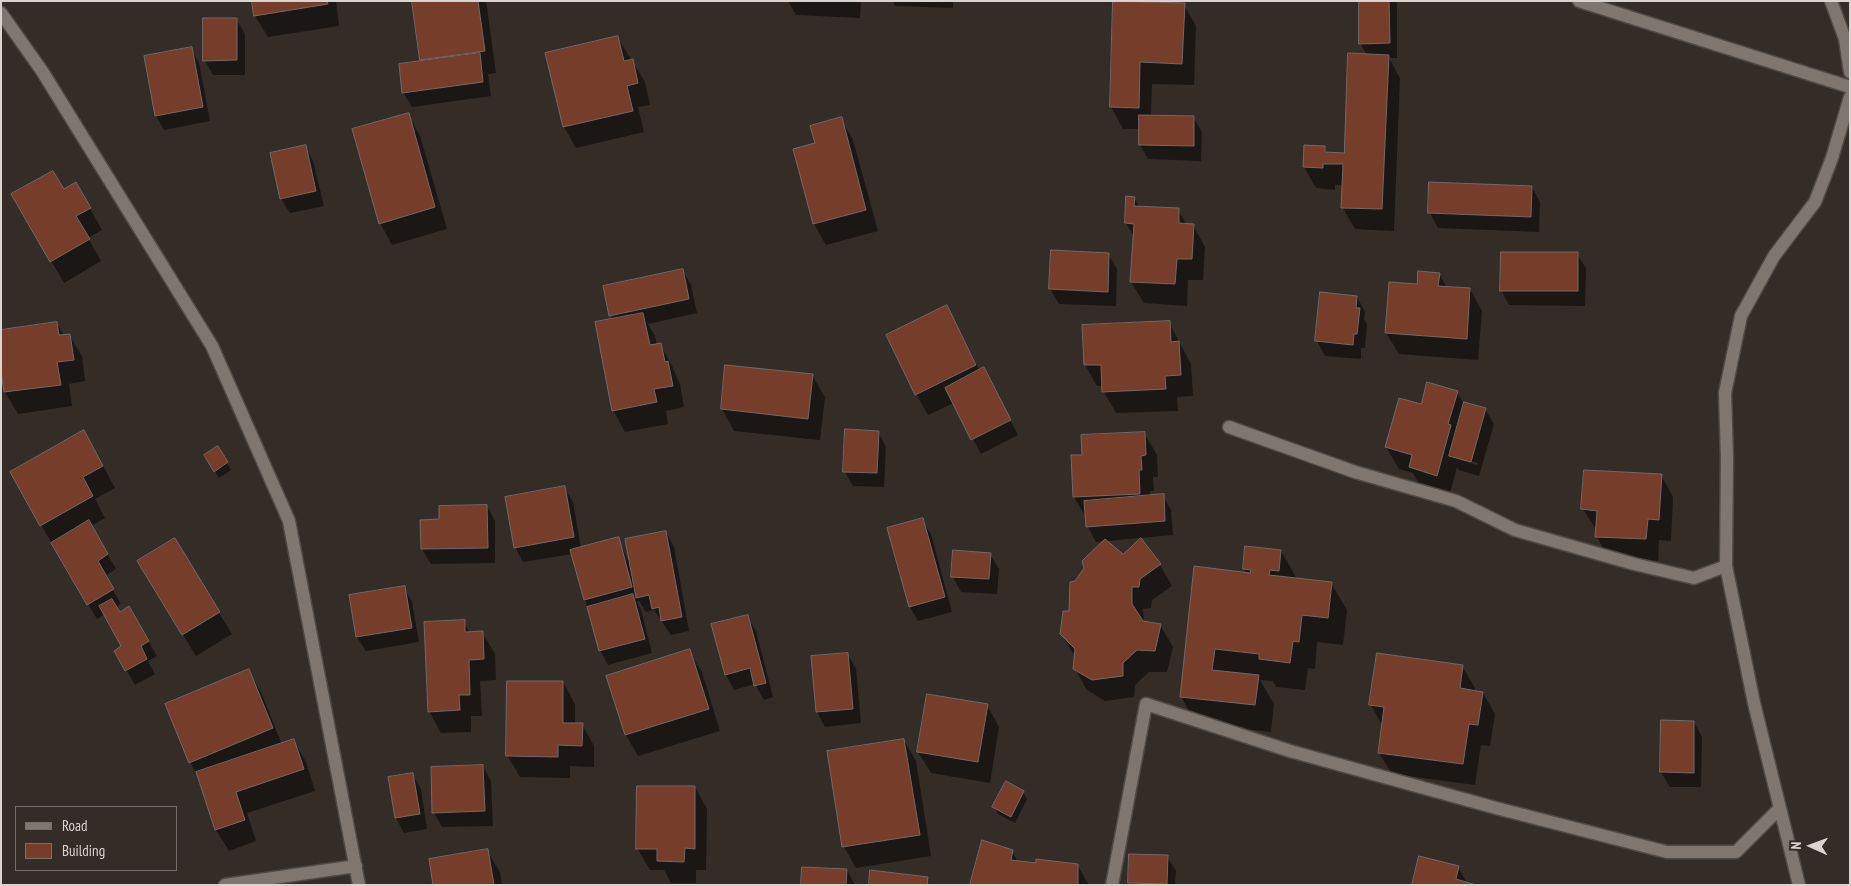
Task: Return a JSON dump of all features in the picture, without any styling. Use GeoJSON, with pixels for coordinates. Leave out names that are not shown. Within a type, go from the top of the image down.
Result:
{"type":"FeatureCollection","features":[{"type":"Feature","properties":{"kind":"street"},"geometry":{"type":"LineString","coordinates":[[1579,1],[1850,87]]}},
{"type":"Feature","properties":{"kind":"street"},"geometry":{"type":"LineString","coordinates":[[1831,1],[1845,39],[1850,72]]}},
{"type":"Feature","properties":{"kind":"street"},"geometry":{"type":"LineString","coordinates":[[1,13],[42,71],[212,346],[289,521],[359,885]]}},
{"type":"Feature","properties":{"kind":"street"},"geometry":{"type":"LineString","coordinates":[[1798,885],[1798,874],[1779,809],[1741,646],[1726,566],[1727,458],[1725,393],[1742,316],[1774,256],[1815,202],[1832,158],[1850,97]]}},
{"type":"Feature","properties":{"kind":"street"},"geometry":{"type":"LineString","coordinates":[[1229,427],[1355,472],[1456,501],[1515,530],[1634,564],[1694,578],[1726,566]]}},
{"type":"Feature","properties":{"kind":"street"},"geometry":{"type":"LineString","coordinates":[[1112,885],[1146,704],[1299,753],[1496,808],[1667,852],[1736,852],[1779,809]]}},
{"type":"Feature","properties":{"kind":"street"},"geometry":{"type":"LineString","coordinates":[[225,885],[356,866]]}},
{"type":"Feature","properties":{"kind":"building"},"geometry":{"type":"Polygon","coordinates":[[[252,1],[327,1],[328,4],[254,16],[252,1]]]}},
{"type":"Feature","properties":{"kind":"building"},"geometry":{"type":"Polygon","coordinates":[[[412,1],[478,1],[485,51],[420,60],[412,1]]]}},
{"type":"Feature","properties":{"kind":"building"},"geometry":{"type":"Polygon","coordinates":[[[1113,1],[1185,3],[1182,64],[1140,62],[1139,108],[1110,107],[1113,1]]]}},
{"type":"Feature","properties":{"kind":"building"},"geometry":{"type":"Polygon","coordinates":[[[1359,1],[1389,1],[1390,43],[1359,44],[1359,1]]]}},
{"type":"Feature","properties":{"kind":"building"},"geometry":{"type":"Polygon","coordinates":[[[203,18],[237,18],[237,60],[203,61],[203,18]]]}},
{"type":"Feature","properties":{"kind":"building"},"geometry":{"type":"Polygon","coordinates":[[[618,36],[624,61],[633,59],[638,83],[627,86],[633,111],[563,127],[545,53],[618,36]]]}},
{"type":"Feature","properties":{"kind":"building"},"geometry":{"type":"Polygon","coordinates":[[[192,47],[203,107],[155,116],[144,56],[192,47]]]}},
{"type":"Feature","properties":{"kind":"building"},"geometry":{"type":"Polygon","coordinates":[[[480,53],[483,82],[402,93],[399,64],[480,53]]]}},
{"type":"Feature","properties":{"kind":"building"},"geometry":{"type":"Polygon","coordinates":[[[1348,53],[1389,55],[1382,209],[1341,208],[1343,164],[1323,164],[1323,168],[1303,167],[1304,145],[1325,146],[1325,152],[1344,153],[1348,53]]]}},
{"type":"Feature","properties":{"kind":"building"},"geometry":{"type":"Polygon","coordinates":[[[409,113],[435,207],[379,224],[352,129],[409,113]]]}},
{"type":"Feature","properties":{"kind":"building"},"geometry":{"type":"Polygon","coordinates":[[[1139,115],[1194,116],[1194,146],[1139,145],[1139,115]]]}},
{"type":"Feature","properties":{"kind":"building"},"geometry":{"type":"Polygon","coordinates":[[[842,117],[866,210],[813,224],[793,149],[815,143],[810,126],[842,117]]]}},
{"type":"Feature","properties":{"kind":"building"},"geometry":{"type":"Polygon","coordinates":[[[306,145],[316,191],[280,199],[270,153],[306,145]]]}},
{"type":"Feature","properties":{"kind":"building"},"geometry":{"type":"Polygon","coordinates":[[[53,171],[64,189],[76,182],[91,208],[76,216],[90,239],[50,262],[11,194],[53,171]]]}},
{"type":"Feature","properties":{"kind":"building"},"geometry":{"type":"Polygon","coordinates":[[[1429,182],[1532,186],[1531,217],[1428,213],[1429,182]]]}},
{"type":"Feature","properties":{"kind":"building"},"geometry":{"type":"Polygon","coordinates":[[[1126,196],[1135,197],[1134,206],[1179,208],[1179,223],[1194,224],[1192,259],[1177,259],[1175,284],[1130,282],[1134,224],[1125,223],[1126,196]]]}},
{"type":"Feature","properties":{"kind":"building"},"geometry":{"type":"Polygon","coordinates":[[[1051,250],[1109,253],[1108,292],[1049,289],[1051,250]]]}},
{"type":"Feature","properties":{"kind":"building"},"geometry":{"type":"Polygon","coordinates":[[[1501,252],[1578,252],[1578,291],[1500,291],[1501,252]]]}},
{"type":"Feature","properties":{"kind":"building"},"geometry":{"type":"Polygon","coordinates":[[[683,269],[689,299],[609,316],[603,286],[683,269]]]}},
{"type":"Feature","properties":{"kind":"building"},"geometry":{"type":"Polygon","coordinates":[[[1418,271],[1440,273],[1438,286],[1470,288],[1467,339],[1385,333],[1389,282],[1417,284],[1418,271]]]}},
{"type":"Feature","properties":{"kind":"building"},"geometry":{"type":"Polygon","coordinates":[[[1320,292],[1357,296],[1356,308],[1360,308],[1357,334],[1354,334],[1353,345],[1315,341],[1320,292]]]}},
{"type":"Feature","properties":{"kind":"building"},"geometry":{"type":"Polygon","coordinates":[[[947,305],[976,365],[915,395],[886,335],[947,305]]]}},
{"type":"Feature","properties":{"kind":"building"},"geometry":{"type":"Polygon","coordinates":[[[643,313],[650,345],[661,343],[665,362],[668,361],[673,386],[654,389],[657,402],[612,411],[595,322],[643,313]]]}},
{"type":"Feature","properties":{"kind":"building"},"geometry":{"type":"Polygon","coordinates":[[[1170,321],[1171,342],[1179,341],[1181,375],[1165,376],[1166,389],[1102,392],[1101,365],[1084,365],[1082,325],[1170,321]]]}},
{"type":"Feature","properties":{"kind":"building"},"geometry":{"type":"Polygon","coordinates":[[[57,322],[59,335],[70,334],[74,360],[57,362],[61,385],[4,392],[1,371],[1,330],[57,322]]]}},
{"type":"Feature","properties":{"kind":"building"},"geometry":{"type":"Polygon","coordinates":[[[725,365],[813,374],[808,419],[721,409],[725,365]]]}},
{"type":"Feature","properties":{"kind":"building"},"geometry":{"type":"Polygon","coordinates":[[[984,367],[1011,420],[971,440],[945,388],[984,367]]]}},
{"type":"Feature","properties":{"kind":"building"},"geometry":{"type":"Polygon","coordinates":[[[1427,382],[1458,391],[1448,424],[1451,425],[1437,476],[1409,467],[1412,455],[1385,447],[1399,398],[1421,404],[1427,382]]]}},
{"type":"Feature","properties":{"kind":"building"},"geometry":{"type":"Polygon","coordinates":[[[1464,402],[1486,408],[1471,462],[1449,456],[1464,402]]]}},
{"type":"Feature","properties":{"kind":"building"},"geometry":{"type":"Polygon","coordinates":[[[845,429],[879,431],[877,473],[843,472],[845,429]]]}},
{"type":"Feature","properties":{"kind":"building"},"geometry":{"type":"Polygon","coordinates":[[[84,430],[103,466],[83,477],[93,496],[40,526],[10,472],[84,430]]]}},
{"type":"Feature","properties":{"kind":"building"},"geometry":{"type":"Polygon","coordinates":[[[1145,432],[1146,455],[1141,456],[1142,470],[1139,470],[1140,494],[1073,497],[1071,455],[1082,455],[1081,435],[1145,432]]]}},
{"type":"Feature","properties":{"kind":"building"},"geometry":{"type":"Polygon","coordinates":[[[218,446],[228,462],[214,472],[204,455],[218,446]]]}},
{"type":"Feature","properties":{"kind":"building"},"geometry":{"type":"Polygon","coordinates":[[[1584,470],[1662,474],[1659,520],[1648,519],[1646,539],[1595,537],[1597,511],[1581,509],[1584,470]]]}},
{"type":"Feature","properties":{"kind":"building"},"geometry":{"type":"Polygon","coordinates":[[[565,486],[574,537],[514,548],[505,497],[565,486]]]}},
{"type":"Feature","properties":{"kind":"building"},"geometry":{"type":"Polygon","coordinates":[[[1164,494],[1165,521],[1086,527],[1084,501],[1164,494]]]}},
{"type":"Feature","properties":{"kind":"building"},"geometry":{"type":"Polygon","coordinates":[[[487,505],[488,548],[421,549],[420,520],[439,519],[439,506],[487,505]]]}},
{"type":"Feature","properties":{"kind":"building"},"geometry":{"type":"Polygon","coordinates":[[[923,518],[945,597],[909,607],[887,528],[923,518]]]}},
{"type":"Feature","properties":{"kind":"building"},"geometry":{"type":"Polygon","coordinates":[[[89,520],[108,554],[98,561],[114,589],[87,605],[51,543],[89,520]]]}},
{"type":"Feature","properties":{"kind":"building"},"geometry":{"type":"Polygon","coordinates":[[[666,531],[682,617],[661,621],[659,607],[652,609],[649,595],[636,598],[625,539],[666,531]]]}},
{"type":"Feature","properties":{"kind":"building"},"geometry":{"type":"Polygon","coordinates":[[[619,537],[632,587],[584,600],[570,550],[619,537]]]}},
{"type":"Feature","properties":{"kind":"building"},"geometry":{"type":"Polygon","coordinates":[[[175,538],[220,612],[182,635],[137,561],[175,538]]]}},
{"type":"Feature","properties":{"kind":"building"},"geometry":{"type":"Polygon","coordinates":[[[1141,538],[1161,564],[1140,579],[1139,587],[1132,587],[1132,604],[1143,621],[1161,624],[1155,651],[1137,650],[1123,663],[1123,676],[1092,680],[1073,669],[1075,649],[1060,634],[1063,611],[1069,611],[1070,582],[1075,581],[1084,568],[1082,561],[1105,539],[1123,554],[1141,538]]]}},
{"type":"Feature","properties":{"kind":"building"},"geometry":{"type":"Polygon","coordinates":[[[1245,546],[1281,550],[1279,571],[1270,570],[1269,575],[1332,582],[1328,618],[1302,615],[1299,642],[1293,641],[1290,663],[1259,659],[1259,654],[1215,649],[1212,670],[1259,675],[1255,705],[1180,697],[1194,566],[1250,573],[1251,570],[1243,569],[1245,546]]]}},
{"type":"Feature","properties":{"kind":"building"},"geometry":{"type":"Polygon","coordinates":[[[953,550],[991,553],[989,579],[951,577],[953,550]]]}},
{"type":"Feature","properties":{"kind":"building"},"geometry":{"type":"Polygon","coordinates":[[[405,586],[412,628],[356,637],[349,595],[405,586]]]}},
{"type":"Feature","properties":{"kind":"building"},"geometry":{"type":"Polygon","coordinates":[[[633,594],[645,639],[599,651],[587,607],[633,594]]]}},
{"type":"Feature","properties":{"kind":"building"},"geometry":{"type":"Polygon","coordinates":[[[112,599],[120,612],[129,606],[149,641],[141,646],[147,659],[125,671],[114,651],[121,646],[99,606],[112,599]]]}},
{"type":"Feature","properties":{"kind":"building"},"geometry":{"type":"Polygon","coordinates":[[[748,615],[766,683],[754,686],[750,668],[725,675],[711,624],[748,615]]]}},
{"type":"Feature","properties":{"kind":"building"},"geometry":{"type":"Polygon","coordinates":[[[465,620],[465,632],[483,631],[484,659],[469,660],[470,695],[459,695],[460,710],[428,712],[424,622],[465,620]]]}},
{"type":"Feature","properties":{"kind":"building"},"geometry":{"type":"Polygon","coordinates":[[[690,649],[709,709],[625,735],[606,676],[690,649]]]}},
{"type":"Feature","properties":{"kind":"building"},"geometry":{"type":"Polygon","coordinates":[[[848,653],[853,709],[816,712],[811,656],[848,653]]]}},
{"type":"Feature","properties":{"kind":"building"},"geometry":{"type":"Polygon","coordinates":[[[1377,653],[1463,665],[1460,688],[1483,692],[1478,725],[1469,724],[1463,764],[1378,753],[1384,707],[1369,705],[1377,653]]]}},
{"type":"Feature","properties":{"kind":"building"},"geometry":{"type":"Polygon","coordinates":[[[249,669],[273,728],[189,763],[165,704],[249,669]]]}},
{"type":"Feature","properties":{"kind":"building"},"geometry":{"type":"Polygon","coordinates":[[[507,681],[563,681],[563,723],[583,723],[582,746],[558,745],[558,757],[506,756],[507,681]]]}},
{"type":"Feature","properties":{"kind":"building"},"geometry":{"type":"Polygon","coordinates":[[[927,694],[988,704],[978,762],[917,752],[927,694]]]}},
{"type":"Feature","properties":{"kind":"building"},"geometry":{"type":"Polygon","coordinates":[[[1661,720],[1694,721],[1694,773],[1660,772],[1661,720]]]}},
{"type":"Feature","properties":{"kind":"building"},"geometry":{"type":"Polygon","coordinates":[[[294,739],[304,769],[236,792],[245,820],[215,830],[196,772],[294,739]]]}},
{"type":"Feature","properties":{"kind":"building"},"geometry":{"type":"Polygon","coordinates":[[[904,739],[920,835],[842,847],[827,751],[904,739]]]}},
{"type":"Feature","properties":{"kind":"building"},"geometry":{"type":"Polygon","coordinates":[[[483,765],[485,811],[432,813],[431,767],[483,765]]]}},
{"type":"Feature","properties":{"kind":"building"},"geometry":{"type":"Polygon","coordinates":[[[413,773],[420,814],[395,818],[388,777],[413,773]]]}},
{"type":"Feature","properties":{"kind":"building"},"geometry":{"type":"Polygon","coordinates":[[[1006,781],[1024,791],[1011,817],[992,807],[1006,781]]]}},
{"type":"Feature","properties":{"kind":"building"},"geometry":{"type":"Polygon","coordinates":[[[637,786],[695,786],[695,849],[685,848],[684,862],[657,861],[657,849],[636,849],[637,786]]]}},
{"type":"Feature","properties":{"kind":"building"},"geometry":{"type":"Polygon","coordinates":[[[982,840],[1013,850],[1011,860],[1036,863],[1036,859],[1078,864],[1078,885],[970,885],[982,840]]]}},
{"type":"Feature","properties":{"kind":"building"},"geometry":{"type":"Polygon","coordinates":[[[488,849],[494,885],[433,885],[429,859],[488,849]]]}},
{"type":"Feature","properties":{"kind":"building"},"geometry":{"type":"Polygon","coordinates":[[[1129,854],[1168,855],[1167,884],[1128,883],[1129,854]]]}},
{"type":"Feature","properties":{"kind":"building"},"geometry":{"type":"Polygon","coordinates":[[[1419,856],[1459,866],[1456,879],[1476,885],[1412,885],[1419,856]]]}},
{"type":"Feature","properties":{"kind":"building"},"geometry":{"type":"Polygon","coordinates":[[[802,867],[847,869],[846,885],[801,885],[802,867]]]}},
{"type":"Feature","properties":{"kind":"building"},"geometry":{"type":"Polygon","coordinates":[[[870,870],[928,877],[927,885],[869,885],[870,870]]]}}]}
